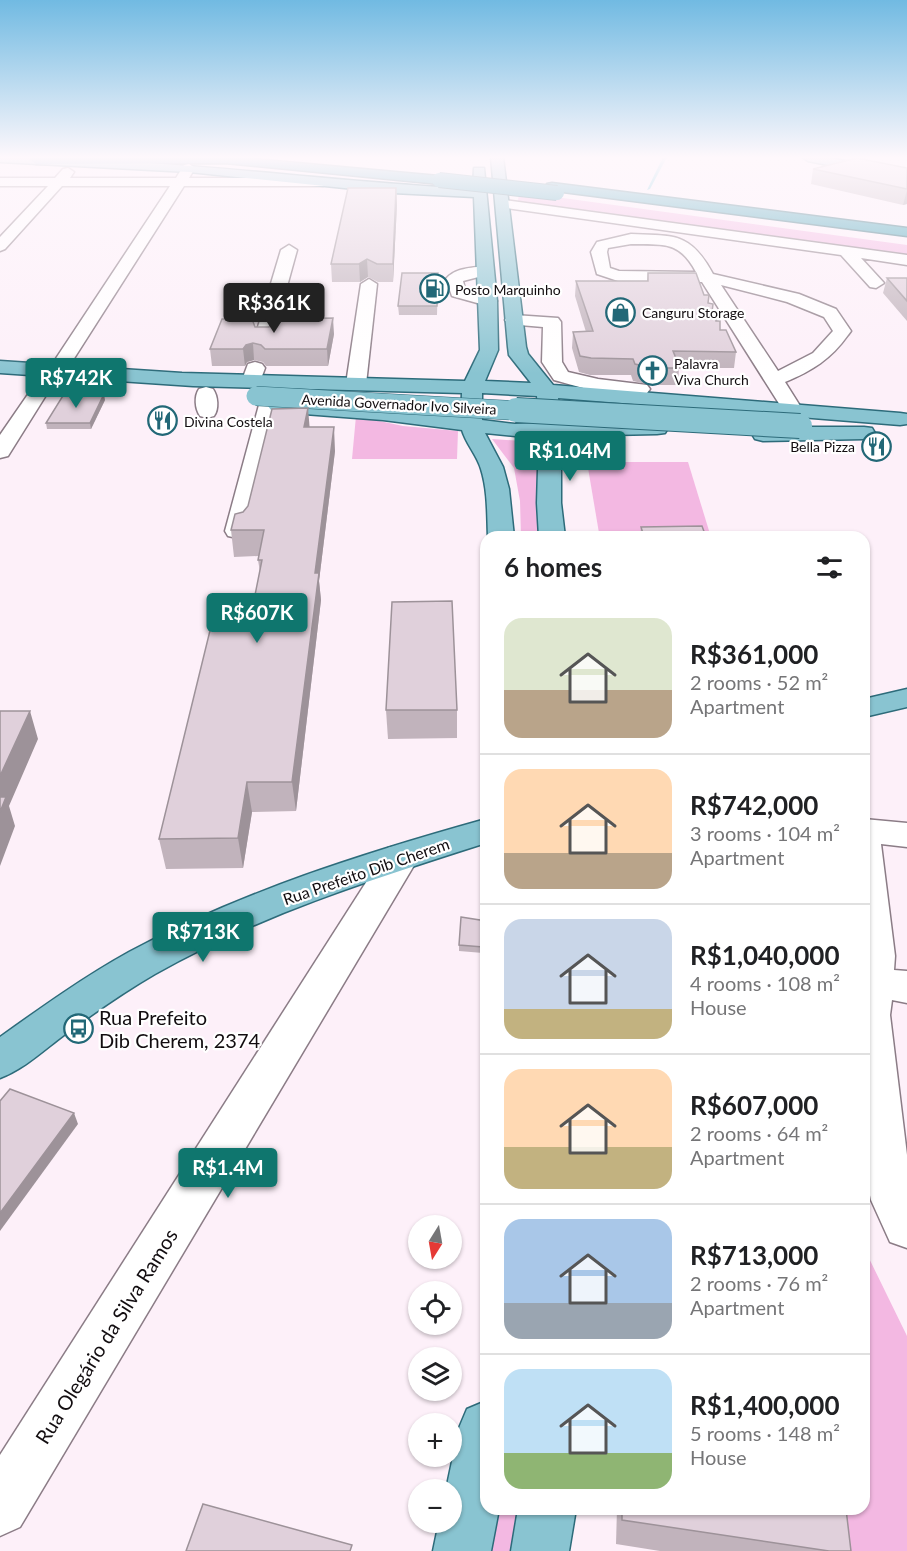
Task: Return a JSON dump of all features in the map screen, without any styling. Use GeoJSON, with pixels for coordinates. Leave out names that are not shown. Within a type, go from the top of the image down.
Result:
{"type":"FeatureCollection","features":[{"type":"Feature","properties":{"kind":"highway"},"geometry":{"type":"LineString","coordinates":[[832,229],[907,240]]}},
{"type":"Feature","properties":{"kind":"highway"},"geometry":{"type":"LineString","coordinates":[[885,229],[907,232]]}},
{"type":"Feature","properties":{"kind":"main road"},"geometry":{"type":"LineString","coordinates":[[482,229],[489,350],[473,386],[470,402],[476,440],[492,467],[497,489],[500,531]]}},
{"type":"Feature","properties":{"kind":"main road"},"geometry":{"type":"LineString","coordinates":[[506,229],[519,356],[546,390],[550,408],[549,503],[551,531]]}},
{"type":"Feature","properties":{"kind":"main road"},"geometry":{"type":"LineString","coordinates":[[0,367],[52,374],[206,402],[259,386],[383,414],[472,426],[550,431],[628,427],[794,435],[901,426]]}},
{"type":"Feature","properties":{"kind":"main road"},"geometry":{"type":"LineString","coordinates":[[0,374],[172,379],[259,386],[356,384],[473,386],[546,390],[797,416]]}},
{"type":"Feature","properties":{"kind":"main road","name":"Avenida Governador Ivo Silveira"},"geometry":{"type":"LineString","coordinates":[[259,386],[797,416],[901,426]]}},
{"type":"Feature","properties":{"kind":"main road"},"geometry":{"type":"LineString","coordinates":[[870,707],[907,698]]}},
{"type":"Feature","properties":{"kind":"main road","name":"Rua Prefeito Dib Cherem"},"geometry":{"type":"LineString","coordinates":[[0,1060],[110,982],[163,951],[220,923],[401,857],[480,835]]}},
{"type":"Feature","properties":{"kind":"main road"},"geometry":{"type":"LineString","coordinates":[[462,1551],[480,1459]]}},
{"type":"Feature","properties":{"kind":"main road"},"geometry":{"type":"LineString","coordinates":[[540,1551],[546,1515]]}},
{"type":"Feature","properties":{"kind":"street"},"geometry":{"type":"LineString","coordinates":[[0,246],[15,229]]}},
{"type":"Feature","properties":{"kind":"street"},"geometry":{"type":"LineString","coordinates":[[0,451],[149,229]]}},
{"type":"Feature","properties":{"kind":"street"},"geometry":{"type":"LineString","coordinates":[[685,229],[907,260]]}},
{"type":"Feature","properties":{"kind":"street"},"geometry":{"type":"LineString","coordinates":[[772,380],[808,367],[831,346],[842,331],[830,313],[793,298],[707,277],[618,276],[603,271],[599,252],[602,245],[631,239],[678,244],[692,252],[707,277],[772,380],[797,416]]}},
{"type":"Feature","properties":{"kind":"street"},"geometry":{"type":"LineString","coordinates":[[264,337],[289,250]]}},
{"type":"Feature","properties":{"kind":"street"},"geometry":{"type":"LineString","coordinates":[[846,252],[871,277],[907,273]]}},
{"type":"Feature","properties":{"kind":"street"},"geometry":{"type":"LineString","coordinates":[[484,271],[461,275],[454,279],[458,292],[488,301]]}},
{"type":"Feature","properties":{"kind":"street"},"geometry":{"type":"LineString","coordinates":[[356,384],[369,284]]}},
{"type":"Feature","properties":{"kind":"street"},"geometry":{"type":"LineString","coordinates":[[514,320],[552,322],[552,362],[561,376],[598,385],[640,389]]}},
{"type":"Feature","properties":{"kind":"street"},"geometry":{"type":"LineString","coordinates":[[237,531],[259,386]]}},
{"type":"Feature","properties":{"kind":"street"},"geometry":{"type":"LineString","coordinates":[[870,832],[907,835]]}},
{"type":"Feature","properties":{"kind":"street","name":"Rua Olegário da Silva Ramos"},"geometry":{"type":"LineString","coordinates":[[0,1507],[401,857]]}},
{"type":"Feature","properties":{"kind":"street"},"geometry":{"type":"LineString","coordinates":[[870,927],[876,956],[890,985],[870,1015],[882,1146],[903,1209]]}},
{"type":"Feature","properties":{"kind":"shaded area"},"geometry":{"type":"Polygon","coordinates":[[[708,229],[793,229],[907,245],[907,257],[708,229]]]}},
{"type":"Feature","properties":{"kind":"shaded area"},"geometry":{"type":"Polygon","coordinates":[[[356,416],[403,426],[458,431],[457,459],[352,459],[356,416]]]}},
{"type":"Feature","properties":{"kind":"shaded area"},"geometry":{"type":"Polygon","coordinates":[[[492,439],[539,442],[541,531],[521,531],[520,501],[514,468],[492,439]]]}},
{"type":"Feature","properties":{"kind":"shaded area"},"geometry":{"type":"Polygon","coordinates":[[[587,462],[688,462],[709,531],[599,531],[587,462]]]}},
{"type":"Feature","properties":{"kind":"shaded area"},"geometry":{"type":"Polygon","coordinates":[[[870,1260],[907,1336],[907,1551],[838,1551],[835,1515],[870,1515],[870,1260]]]}},
{"type":"Feature","properties":{"kind":"shaded area"},"geometry":{"type":"Polygon","coordinates":[[[496,1515],[519,1515],[513,1551],[489,1551],[496,1515]]]}},
{"type":"Feature","properties":{"kind":"building"},"geometry":{"type":"Polygon","coordinates":[[[339,229],[394,229],[393,264],[377,264],[367,259],[359,264],[331,264],[339,229]]]}},
{"type":"Feature","properties":{"kind":"building"},"geometry":{"type":"Polygon","coordinates":[[[402,273],[438,273],[437,306],[398,306],[402,273]]]}},
{"type":"Feature","properties":{"kind":"building"},"geometry":{"type":"Polygon","coordinates":[[[648,273],[696,273],[704,295],[709,295],[708,303],[713,304],[712,312],[716,312],[716,321],[720,321],[720,330],[726,330],[736,352],[673,351],[680,368],[652,368],[635,364],[633,359],[580,356],[573,332],[593,331],[576,281],[648,281],[648,273]]]}},
{"type":"Feature","properties":{"kind":"building"},"geometry":{"type":"Polygon","coordinates":[[[887,278],[907,278],[907,301],[887,278]]]}},
{"type":"Feature","properties":{"kind":"building"},"geometry":{"type":"Polygon","coordinates":[[[333,318],[327,349],[265,349],[253,343],[246,345],[243,349],[210,349],[222,319],[252,319],[255,327],[269,327],[274,319],[333,318]]]}},
{"type":"Feature","properties":{"kind":"building"},"geometry":{"type":"Polygon","coordinates":[[[64,394],[104,394],[90,423],[46,423],[64,394]]]}},
{"type":"Feature","properties":{"kind":"building"},"geometry":{"type":"Polygon","coordinates":[[[308,408],[304,427],[334,427],[315,573],[319,573],[292,782],[247,782],[238,838],[159,839],[216,606],[253,605],[262,560],[258,560],[264,530],[231,530],[235,514],[243,512],[248,506],[272,409],[308,408]]]}},
{"type":"Feature","properties":{"kind":"building"},"geometry":{"type":"Polygon","coordinates":[[[702,526],[704,531],[642,531],[641,527],[702,526]]]}},
{"type":"Feature","properties":{"kind":"building"},"geometry":{"type":"Polygon","coordinates":[[[452,601],[457,710],[386,710],[392,602],[452,601]]]}},
{"type":"Feature","properties":{"kind":"building"},"geometry":{"type":"Polygon","coordinates":[[[0,711],[30,711],[0,776],[0,711]]]}},
{"type":"Feature","properties":{"kind":"building"},"geometry":{"type":"Polygon","coordinates":[[[0,797],[6,797],[0,812],[0,797]]]}},
{"type":"Feature","properties":{"kind":"building"},"geometry":{"type":"Polygon","coordinates":[[[461,917],[480,920],[480,947],[459,945],[461,917]]]}},
{"type":"Feature","properties":{"kind":"building"},"geometry":{"type":"Polygon","coordinates":[[[10,1089],[74,1113],[0,1213],[0,1101],[10,1089]]]}},
{"type":"Feature","properties":{"kind":"building"},"geometry":{"type":"Polygon","coordinates":[[[203,1504],[352,1545],[350,1551],[186,1551],[203,1504]]]}},
{"type":"Feature","properties":{"kind":"building"},"geometry":{"type":"Polygon","coordinates":[[[622,1515],[847,1515],[851,1551],[829,1551],[622,1520],[622,1515]]]}},
{"type":"Feature","properties":{"kind":"place","name":"Posto Marquinho"},"geometry":{"type":"Point","coordinates":[434,289]}},
{"type":"Feature","properties":{"kind":"place","name":"Canguru Storage"},"geometry":{"type":"Point","coordinates":[621,312]}},
{"type":"Feature","properties":{"kind":"place","name":"Palavra Viva Church"},"geometry":{"type":"Point","coordinates":[653,371]}},
{"type":"Feature","properties":{"kind":"place","name":"Divina Costela"},"geometry":{"type":"Point","coordinates":[163,421]}},
{"type":"Feature","properties":{"kind":"place","name":"Bella Pizza"},"geometry":{"type":"Point","coordinates":[876,446]}},
{"type":"Feature","properties":{"kind":"place","name":"Rua Prefeito Dib Cherem, 2374"},"geometry":{"type":"Point","coordinates":[78,1028]}}]}
